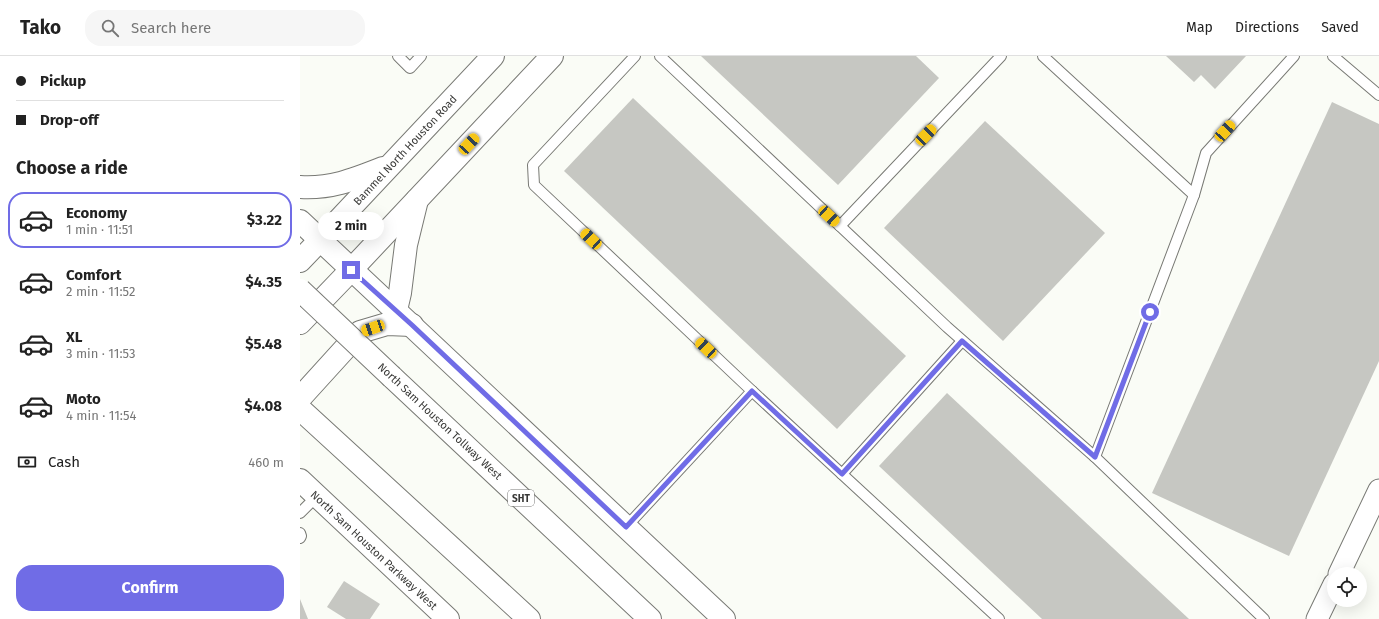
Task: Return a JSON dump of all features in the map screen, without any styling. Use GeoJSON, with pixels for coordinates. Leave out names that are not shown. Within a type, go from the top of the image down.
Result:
{"type":"FeatureCollection","features":[{"type":"Feature","properties":{"kind":"main road","name":"Bammel North Houston Road"},"geometry":{"type":"LineString","coordinates":[[300,261],[492,56]]}},
{"type":"Feature","properties":{"kind":"main road"},"geometry":{"type":"LineString","coordinates":[[300,323],[552,56]]}},
{"type":"Feature","properties":{"kind":"main road"},"geometry":{"type":"LineString","coordinates":[[300,187],[316,188],[344,183],[390,165]]}},
{"type":"Feature","properties":{"kind":"main road"},"geometry":{"type":"LineString","coordinates":[[396,310],[400,293],[406,245],[417,199]]}},
{"type":"Feature","properties":{"kind":"main road"},"geometry":{"type":"LineString","coordinates":[[300,221],[724,619]]}},
{"type":"Feature","properties":{"kind":"main road","name":"North Sam Houston Tollway West"},"geometry":{"type":"LineString","coordinates":[[300,290],[650,619]]}},
{"type":"Feature","properties":{"kind":"main road"},"geometry":{"type":"LineString","coordinates":[[300,398],[360,332],[387,324],[412,325]]}},
{"type":"Feature","properties":{"kind":"main road"},"geometry":{"type":"LineString","coordinates":[[300,409],[340,444],[529,619]]}},
{"type":"Feature","properties":{"kind":"main road","name":"North Sam Houston Parkway West"},"geometry":{"type":"LineString","coordinates":[[300,480],[448,619]]}},
{"type":"Feature","properties":{"kind":"street"},"geometry":{"type":"LineString","coordinates":[[1342,567],[1379,490]]}},
{"type":"Feature","properties":{"kind":"street"},"geometry":{"type":"LineString","coordinates":[[1317,619],[1327,598]]}},
{"type":"Feature","properties":{"kind":"lane"},"geometry":{"type":"LineString","coordinates":[[398,56],[410,68],[421,56]]}},
{"type":"Feature","properties":{"kind":"lane"},"geometry":{"type":"LineString","coordinates":[[636,56],[534,165],[534,185],[752,391],[1000,619]]}},
{"type":"Feature","properties":{"kind":"lane"},"geometry":{"type":"LineString","coordinates":[[660,56],[962,341],[1095,457],[1264,619]]}},
{"type":"Feature","properties":{"kind":"lane"},"geometry":{"type":"LineString","coordinates":[[840,226],[1002,56]]}},
{"type":"Feature","properties":{"kind":"lane"},"geometry":{"type":"LineString","coordinates":[[1043,56],[1194,195]]}},
{"type":"Feature","properties":{"kind":"lane"},"geometry":{"type":"LineString","coordinates":[[1095,457],[1194,195],[1206,153],[1294,56]]}},
{"type":"Feature","properties":{"kind":"lane"},"geometry":{"type":"LineString","coordinates":[[1333,56],[1379,95]]}},
{"type":"Feature","properties":{"kind":"lane"},"geometry":{"type":"LineString","coordinates":[[842,474],[962,341]]}},
{"type":"Feature","properties":{"kind":"lane"},"geometry":{"type":"LineString","coordinates":[[626,527],[752,391]]}},
{"type":"Feature","properties":{"kind":"lane"},"geometry":{"type":"LineString","coordinates":[[300,514],[317,496]]}},
{"type":"Feature","properties":{"kind":"lane"},"geometry":{"type":"LineString","coordinates":[[300,534],[300,538]]}},
{"type":"Feature","properties":{"kind":"building"},"geometry":{"type":"Polygon","coordinates":[[[701,56],[916,56],[939,78],[838,185],[701,56]]]}},
{"type":"Feature","properties":{"kind":"building"},"geometry":{"type":"Polygon","coordinates":[[[1166,56],[1246,56],[1215,89],[1201,75],[1194,82],[1166,56]]]}},
{"type":"Feature","properties":{"kind":"building"},"geometry":{"type":"Polygon","coordinates":[[[633,98],[906,356],[837,429],[564,171],[633,98]]]}},
{"type":"Feature","properties":{"kind":"building"},"geometry":{"type":"Polygon","coordinates":[[[1332,102],[1379,124],[1379,361],[1289,556],[1152,493],[1332,102]]]}},
{"type":"Feature","properties":{"kind":"building"},"geometry":{"type":"Polygon","coordinates":[[[985,121],[1105,233],[1003,341],[884,228],[985,121]]]}},
{"type":"Feature","properties":{"kind":"building"},"geometry":{"type":"Polygon","coordinates":[[[947,393],[1189,619],[1042,619],[879,466],[947,393]]]}},
{"type":"Feature","properties":{"kind":"building"},"geometry":{"type":"Polygon","coordinates":[[[344,581],[380,604],[370,619],[346,619],[327,607],[344,581]]]}},
{"type":"Feature","properties":{"kind":"building"},"geometry":{"type":"Polygon","coordinates":[[[300,599],[308,619],[300,619],[300,599]]]}},
{"type":"Feature","properties":{"kind":"route"},"geometry":{"type":"LineString","coordinates":[[351,270],[412,325],[626,527],[752,391],[842,474],[962,341],[1095,457],[1150,312]]}}]}
